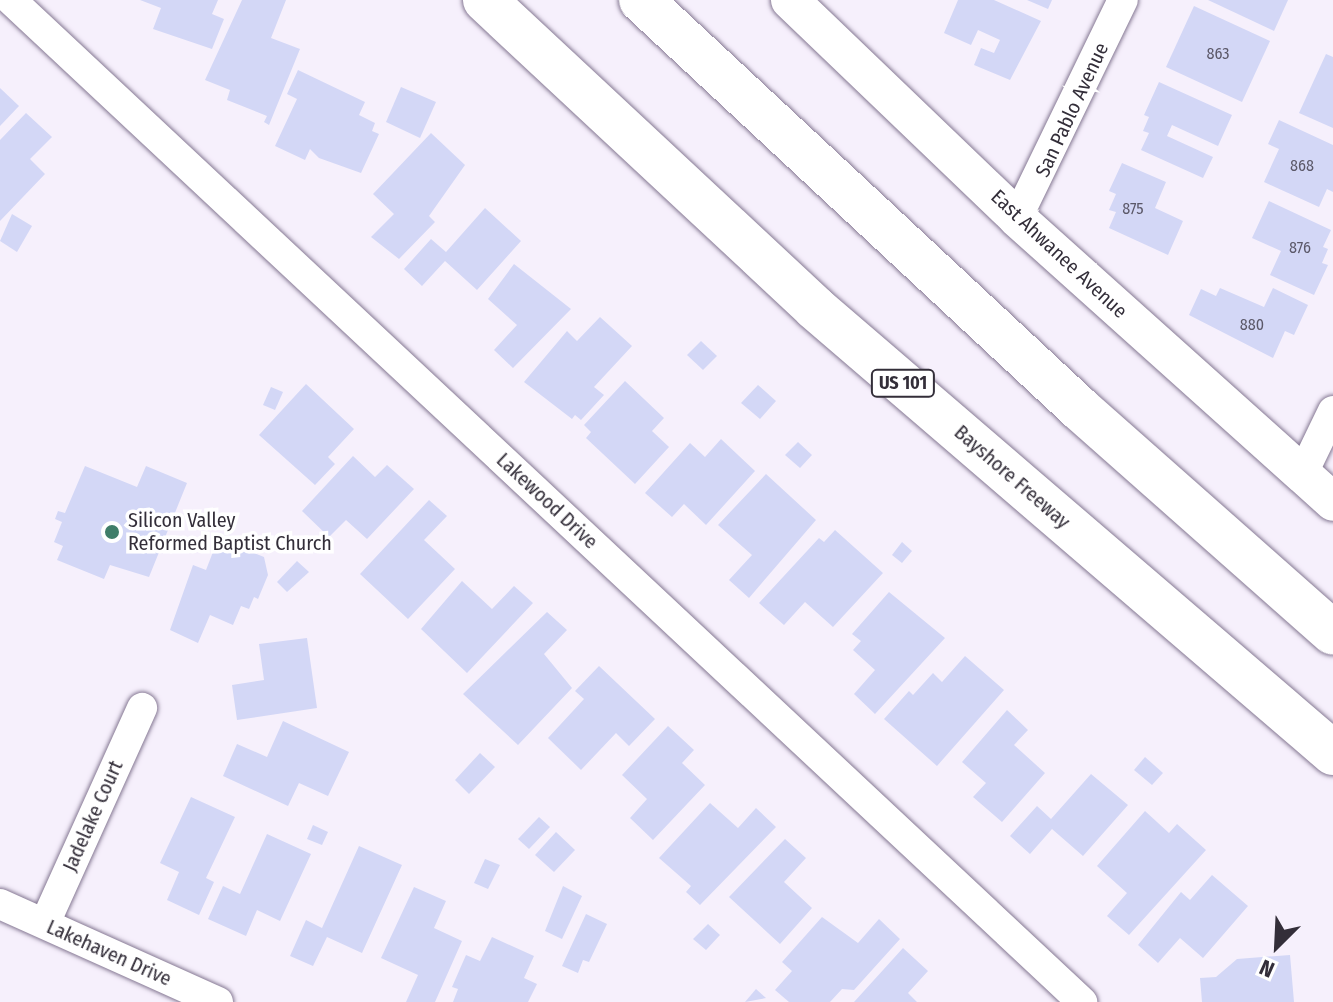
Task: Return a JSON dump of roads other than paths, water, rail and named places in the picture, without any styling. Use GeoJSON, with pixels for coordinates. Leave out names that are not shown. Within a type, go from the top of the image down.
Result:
{"type":"FeatureCollection","features":[{"type":"Feature","properties":{"kind":"highway","name":"Bayshore Freeway"},"geometry":{"type":"LineString","coordinates":[[485,0],[815,308],[1333,753]]}},
{"type":"Feature","properties":{"kind":"highway"},"geometry":{"type":"LineString","coordinates":[[641,0],[1068,397],[1333,633]]}},
{"type":"Feature","properties":{"kind":"street","name":"Lakewood Drive"},"geometry":{"type":"LineString","coordinates":[[11,0],[1082,1002]]}},
{"type":"Feature","properties":{"kind":"street","name":"East Ahwanee Avenue"},"geometry":{"type":"LineString","coordinates":[[790,0],[1017,218],[1333,502]]}},
{"type":"Feature","properties":{"kind":"street","name":"San Pablo Avenue"},"geometry":{"type":"LineString","coordinates":[[1017,218],[1044,173],[1123,0]]}},
{"type":"Feature","properties":{"kind":"street"},"geometry":{"type":"LineString","coordinates":[[1302,475],[1333,411]]}},
{"type":"Feature","properties":{"kind":"street","name":"Jadelake Court"},"geometry":{"type":"LineString","coordinates":[[45,923],[142,708]]}},
{"type":"Feature","properties":{"kind":"street","name":"Lakehaven Drive"},"geometry":{"type":"LineString","coordinates":[[0,904],[218,1002]]}},
{"type":"Feature","properties":{"kind":"place","name":"Silicon Valley Reformed Baptist Church"},"geometry":{"type":"Point","coordinates":[112,532]}}]}
